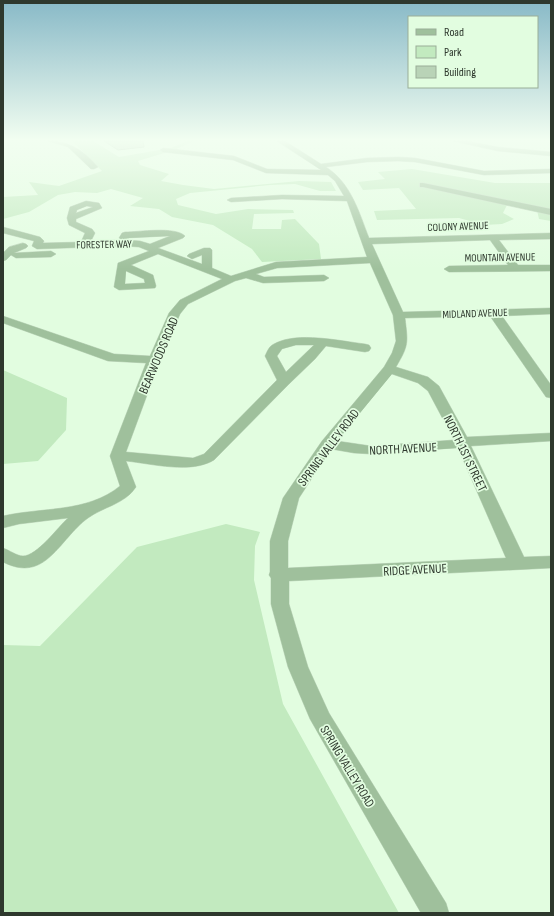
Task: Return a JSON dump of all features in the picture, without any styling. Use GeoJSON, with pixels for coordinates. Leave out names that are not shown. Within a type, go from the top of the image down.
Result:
{"type":"FeatureCollection","features":[{"type":"Feature","properties":{"kind":"street","name":"SPRING VALLEY ROAD"},"geometry":{"type":"LineString","coordinates":[[340,184],[350,199],[372,260],[399,315],[402,341],[398,353],[389,369],[327,444],[303,477],[291,498],[279,542],[278,575],[280,604],[298,667],[321,719],[436,913]]}},
{"type":"Feature","properties":{"kind":"street"},"geometry":{"type":"LineString","coordinates":[[423,185],[551,212]]}},
{"type":"Feature","properties":{"kind":"street"},"geometry":{"type":"LineString","coordinates":[[231,200],[282,197],[350,199]]}},
{"type":"Feature","properties":{"kind":"street"},"geometry":{"type":"LineString","coordinates":[[71,218],[72,222],[89,231],[90,233],[85,244]]}},
{"type":"Feature","properties":{"kind":"street"},"geometry":{"type":"LineString","coordinates":[[3,230],[37,239],[39,241],[38,244]]}},
{"type":"Feature","properties":{"kind":"street"},"geometry":{"type":"LineString","coordinates":[[122,265],[180,236],[171,233],[125,235],[124,243]]}},
{"type":"Feature","properties":{"kind":"street","name":"COLONY AVENUE"},"geometry":{"type":"LineString","coordinates":[[365,241],[551,236]]}},
{"type":"Feature","properties":{"kind":"street"},"geometry":{"type":"LineString","coordinates":[[492,237],[516,269]]}},
{"type":"Feature","properties":{"kind":"street","name":"FORESTER WAY"},"geometry":{"type":"LineString","coordinates":[[3,258],[12,250],[38,244],[37,246],[124,243],[140,244],[231,279]]}},
{"type":"Feature","properties":{"kind":"street"},"geometry":{"type":"LineString","coordinates":[[16,255],[83,252],[100,248],[106,244]]}},
{"type":"Feature","properties":{"kind":"street"},"geometry":{"type":"LineString","coordinates":[[192,256],[207,250],[207,270]]}},
{"type":"Feature","properties":{"kind":"street","name":"BEARWOODS ROAD"},"geometry":{"type":"LineString","coordinates":[[117,456],[154,360],[179,307],[188,299],[231,279],[282,264],[372,260]]}},
{"type":"Feature","properties":{"kind":"street","name":"MOUNTAIN AVENUE"},"geometry":{"type":"LineString","coordinates":[[449,269],[551,268]]}},
{"type":"Feature","properties":{"kind":"street"},"geometry":{"type":"LineString","coordinates":[[245,274],[263,280],[324,278]]}},
{"type":"Feature","properties":{"kind":"street","name":"MIDLAND AVENUE"},"geometry":{"type":"LineString","coordinates":[[399,315],[551,311]]}},
{"type":"Feature","properties":{"kind":"street"},"geometry":{"type":"LineString","coordinates":[[494,313],[551,394]]}},
{"type":"Feature","properties":{"kind":"street"},"geometry":{"type":"LineString","coordinates":[[3,318],[112,358],[154,360]]}},
{"type":"Feature","properties":{"kind":"street"},"geometry":{"type":"LineString","coordinates":[[284,381],[271,356],[276,347],[289,343],[322,343],[365,348]]}},
{"type":"Feature","properties":{"kind":"street"},"geometry":{"type":"LineString","coordinates":[[3,554],[24,562],[38,558],[76,518],[93,508],[113,500],[128,487],[117,456],[193,463],[202,461],[311,356],[322,343]]}},
{"type":"Feature","properties":{"kind":"street","name":"NORTH 1ST STREET"},"geometry":{"type":"LineString","coordinates":[[389,369],[423,380],[434,389],[462,442],[518,564]]}},
{"type":"Feature","properties":{"kind":"street","name":"NORTH AVENUE"},"geometry":{"type":"LineString","coordinates":[[327,444],[354,450],[371,450],[453,445],[462,442],[551,437]]}},
{"type":"Feature","properties":{"kind":"street"},"geometry":{"type":"LineString","coordinates":[[3,522],[93,508]]}},
{"type":"Feature","properties":{"kind":"street","name":"RIDGE AVENUE"},"geometry":{"type":"LineString","coordinates":[[278,575],[551,562]]}},
{"type":"Feature","properties":{"kind":"green space"},"geometry":{"type":"Polygon","coordinates":[[[30,184],[59,186],[65,184],[176,184],[214,189],[270,184],[332,184],[336,191],[320,191],[295,184],[270,185],[190,193],[176,199],[178,205],[216,214],[248,209],[293,210],[294,213],[254,214],[252,229],[281,229],[282,220],[295,219],[319,244],[321,259],[262,262],[252,249],[213,225],[172,217],[159,209],[130,206],[143,198],[111,189],[97,193],[75,192],[58,195],[29,212],[3,219],[3,197],[38,195],[30,184]]]}},
{"type":"Feature","properties":{"kind":"green space"},"geometry":{"type":"Polygon","coordinates":[[[359,184],[551,184],[551,221],[539,219],[536,206],[507,205],[503,213],[514,219],[502,224],[484,225],[459,218],[377,220],[374,211],[416,209],[399,188],[363,190],[359,184]]]}},
{"type":"Feature","properties":{"kind":"green space"},"geometry":{"type":"Polygon","coordinates":[[[3,370],[67,398],[66,430],[38,461],[3,464],[3,370]]]}},
{"type":"Feature","properties":{"kind":"green space"},"geometry":{"type":"Polygon","coordinates":[[[226,524],[260,532],[255,546],[254,580],[283,704],[399,913],[3,913],[3,645],[40,646],[137,547],[226,524]]]}}]}
